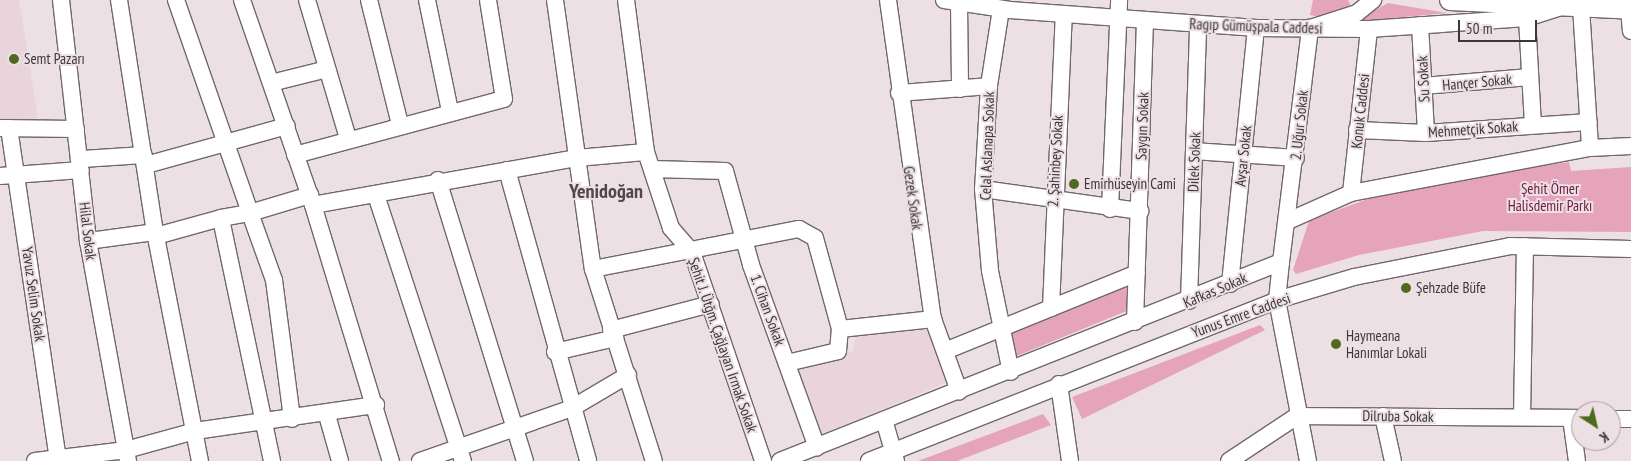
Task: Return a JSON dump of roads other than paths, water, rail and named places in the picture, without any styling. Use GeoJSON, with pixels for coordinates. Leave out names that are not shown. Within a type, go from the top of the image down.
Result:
{"type":"FeatureCollection","features":[{"type":"Feature","properties":{"kind":"main road"},"geometry":{"type":"LineString","coordinates":[[1450,0],[1630,9]]}},
{"type":"Feature","properties":{"kind":"street","name":"Hilal Sokak"},"geometry":{"type":"LineString","coordinates":[[61,0],[81,164],[88,241],[127,456]]}},
{"type":"Feature","properties":{"kind":"street"},"geometry":{"type":"LineString","coordinates":[[119,0],[156,234],[200,461]]}},
{"type":"Feature","properties":{"kind":"street"},"geometry":{"type":"LineString","coordinates":[[176,0],[223,146],[274,280],[292,419]]}},
{"type":"Feature","properties":{"kind":"street"},"geometry":{"type":"LineString","coordinates":[[242,0],[311,200],[376,405],[391,461]]}},
{"type":"Feature","properties":{"kind":"street"},"geometry":{"type":"LineString","coordinates":[[307,0],[348,138]]}},
{"type":"Feature","properties":{"kind":"street"},"geometry":{"type":"LineString","coordinates":[[369,0],[400,124]]}},
{"type":"Feature","properties":{"kind":"street"},"geometry":{"type":"LineString","coordinates":[[427,0],[450,111]]}},
{"type":"Feature","properties":{"kind":"street"},"geometry":{"type":"LineString","coordinates":[[295,155],[400,124],[504,99],[488,0]]}},
{"type":"Feature","properties":{"kind":"street"},"geometry":{"type":"LineString","coordinates":[[555,0],[593,270],[628,374],[654,461]]}},
{"type":"Feature","properties":{"kind":"street","name":"Şehit J. Ütğm. Çağlayan Irmak Sokak"},"geometry":{"type":"LineString","coordinates":[[626,0],[646,152],[671,228],[692,252],[763,461]]}},
{"type":"Feature","properties":{"kind":"street","name":"Gezek Sokak"},"geometry":{"type":"LineString","coordinates":[[888,0],[899,93],[933,319],[960,391]]}},
{"type":"Feature","properties":{"kind":"street"},"geometry":{"type":"LineString","coordinates":[[1310,28],[1357,13],[1373,0]]}},
{"type":"Feature","properties":{"kind":"street"},"geometry":{"type":"LineString","coordinates":[[952,1],[960,89]]}},
{"type":"Feature","properties":{"kind":"street","name":"Ragıp Gümüşpala Caddesi"},"geometry":{"type":"LineString","coordinates":[[952,1],[1001,9],[1064,14],[1118,8],[1145,20],[1256,28],[1369,29],[1527,18],[1574,6]]}},
{"type":"Feature","properties":{"kind":"street"},"geometry":{"type":"LineString","coordinates":[[1574,6],[1589,122],[1590,148]]}},
{"type":"Feature","properties":{"kind":"street"},"geometry":{"type":"LineString","coordinates":[[1110,209],[1118,8]]}},
{"type":"Feature","properties":{"kind":"street","name":"Celal Aslanapa Sokak"},"geometry":{"type":"LineString","coordinates":[[1001,9],[990,86],[983,189],[990,271],[1011,372]]}},
{"type":"Feature","properties":{"kind":"street"},"geometry":{"type":"LineString","coordinates":[[1630,9],[1631,32]]}},
{"type":"Feature","properties":{"kind":"street","name":"2. Şahinbey Sokak"},"geometry":{"type":"LineString","coordinates":[[1052,308],[1053,200],[1064,14]]}},
{"type":"Feature","properties":{"kind":"street"},"geometry":{"type":"LineString","coordinates":[[1527,18],[1533,125]]}},
{"type":"Feature","properties":{"kind":"street","name":"Saygın Sokak"},"geometry":{"type":"LineString","coordinates":[[1135,322],[1145,20]]}},
{"type":"Feature","properties":{"kind":"street","name":"Dilek Sokak"},"geometry":{"type":"LineString","coordinates":[[1189,301],[1198,24]]}},
{"type":"Feature","properties":{"kind":"street","name":"Su Sokak"},"geometry":{"type":"LineString","coordinates":[[1420,25],[1426,133]]}},
{"type":"Feature","properties":{"kind":"street","name":"Avşar Sokak"},"geometry":{"type":"LineString","coordinates":[[1230,284],[1256,28]]}},
{"type":"Feature","properties":{"kind":"street","name":"2. Uğur Sokak"},"geometry":{"type":"LineString","coordinates":[[1288,221],[1310,28]]}},
{"type":"Feature","properties":{"kind":"street","name":"Konuk Caddesi"},"geometry":{"type":"LineString","coordinates":[[1351,193],[1369,29]]}},
{"type":"Feature","properties":{"kind":"street"},"geometry":{"type":"LineString","coordinates":[[271,83],[327,69]]}},
{"type":"Feature","properties":{"kind":"street","name":"Hançer Sokak"},"geometry":{"type":"LineString","coordinates":[[1423,86],[1530,77]]}},
{"type":"Feature","properties":{"kind":"street"},"geometry":{"type":"LineString","coordinates":[[899,93],[990,86]]}},
{"type":"Feature","properties":{"kind":"street","name":"Mehmetçik Sokak"},"geometry":{"type":"LineString","coordinates":[[1357,130],[1426,133],[1589,122]]}},
{"type":"Feature","properties":{"kind":"street"},"geometry":{"type":"LineString","coordinates":[[0,176],[81,164],[145,160],[223,146],[287,126]]}},
{"type":"Feature","properties":{"kind":"street"},"geometry":{"type":"LineString","coordinates":[[5,128],[76,128]]}},
{"type":"Feature","properties":{"kind":"street","name":"Yavuz Selim Sokak"},"geometry":{"type":"LineString","coordinates":[[5,128],[16,175],[58,460]]}},
{"type":"Feature","properties":{"kind":"street"},"geometry":{"type":"LineString","coordinates":[[1308,461],[1297,416],[1277,300],[1288,221],[1351,193],[1590,148],[1631,146]]}},
{"type":"Feature","properties":{"kind":"street"},"geometry":{"type":"LineString","coordinates":[[1194,151],[1296,158]]}},
{"type":"Feature","properties":{"kind":"street"},"geometry":{"type":"LineString","coordinates":[[88,241],[156,234],[221,218],[311,200],[376,195],[438,180],[576,158],[646,152]]}},
{"type":"Feature","properties":{"kind":"street","name":"1. Cihan Sokak"},"geometry":{"type":"LineString","coordinates":[[652,169],[725,171],[745,237],[817,447]]}},
{"type":"Feature","properties":{"kind":"street"},"geometry":{"type":"LineString","coordinates":[[507,170],[555,352],[588,461]]}},
{"type":"Feature","properties":{"kind":"street"},"geometry":{"type":"LineString","coordinates":[[438,180],[525,461]]}},
{"type":"Feature","properties":{"kind":"street"},"geometry":{"type":"LineString","coordinates":[[983,189],[1140,212]]}},
{"type":"Feature","properties":{"kind":"street"},"geometry":{"type":"LineString","coordinates":[[376,195],[462,455]]}},
{"type":"Feature","properties":{"kind":"street"},"geometry":{"type":"LineString","coordinates":[[221,218],[262,424],[272,461]]}},
{"type":"Feature","properties":{"kind":"street"},"geometry":{"type":"LineString","coordinates":[[593,270],[692,252],[745,237],[799,229],[815,238],[840,328],[838,351],[787,362]]}},
{"type":"Feature","properties":{"kind":"street"},"geometry":{"type":"LineString","coordinates":[[1522,417],[1525,246]]}},
{"type":"Feature","properties":{"kind":"street","name":"Yunus Emre Caddesi"},"geometry":{"type":"LineString","coordinates":[[869,461],[895,456],[1059,384],[1277,300],[1406,263],[1525,246],[1631,249]]}},
{"type":"Feature","properties":{"kind":"street","name":"Kafkas Sokak"},"geometry":{"type":"LineString","coordinates":[[780,461],[1011,372],[1281,262]]}},
{"type":"Feature","properties":{"kind":"street"},"geometry":{"type":"LineString","coordinates":[[945,351],[1137,273]]}},
{"type":"Feature","properties":{"kind":"street"},"geometry":{"type":"LineString","coordinates":[[555,352],[711,304]]}},
{"type":"Feature","properties":{"kind":"street"},"geometry":{"type":"LineString","coordinates":[[840,328],[933,319]]}},
{"type":"Feature","properties":{"kind":"street"},"geometry":{"type":"LineString","coordinates":[[420,461],[462,455],[515,426],[572,408],[628,374]]}},
{"type":"Feature","properties":{"kind":"street"},"geometry":{"type":"LineString","coordinates":[[1059,384],[1070,461]]}},
{"type":"Feature","properties":{"kind":"street"},"geometry":{"type":"LineString","coordinates":[[35,461],[127,456],[195,431],[327,415],[376,405]]}},
{"type":"Feature","properties":{"kind":"street"},"geometry":{"type":"LineString","coordinates":[[327,415],[340,461]]}},
{"type":"Feature","properties":{"kind":"street"},"geometry":{"type":"LineString","coordinates":[[1229,461],[1297,416]]}},
{"type":"Feature","properties":{"kind":"street","name":"Dilruba Sokak"},"geometry":{"type":"LineString","coordinates":[[1297,416],[1571,418]]}},
{"type":"Feature","properties":{"kind":"street"},"geometry":{"type":"LineString","coordinates":[[1383,416],[1393,461]]}},
{"type":"Feature","properties":{"kind":"street"},"geometry":{"type":"LineString","coordinates":[[884,420],[895,456]]}},
{"type":"Feature","properties":{"kind":"place","name":"Semt Pazarı"},"geometry":{"type":"Point","coordinates":[14,59]}},
{"type":"Feature","properties":{"kind":"place","name":"Emirhüseyin Cami"},"geometry":{"type":"Point","coordinates":[1074,184]}},
{"type":"Feature","properties":{"kind":"place","name":"Şehzade Büfe"},"geometry":{"type":"Point","coordinates":[1406,288]}},
{"type":"Feature","properties":{"kind":"place","name":"Haymeana Hanımlar Lokali"},"geometry":{"type":"Point","coordinates":[1336,344]}},
{"type":"Feature","properties":{"kind":"district","name":"Yenidoğan"},"geometry":{"type":"Point","coordinates":[606,191]}},
{"type":"Feature","properties":{"kind":"park label","name":"Şehit Ömer Halisdemir Parkı"},"geometry":{"type":"Point","coordinates":[1550,196]}}]}
